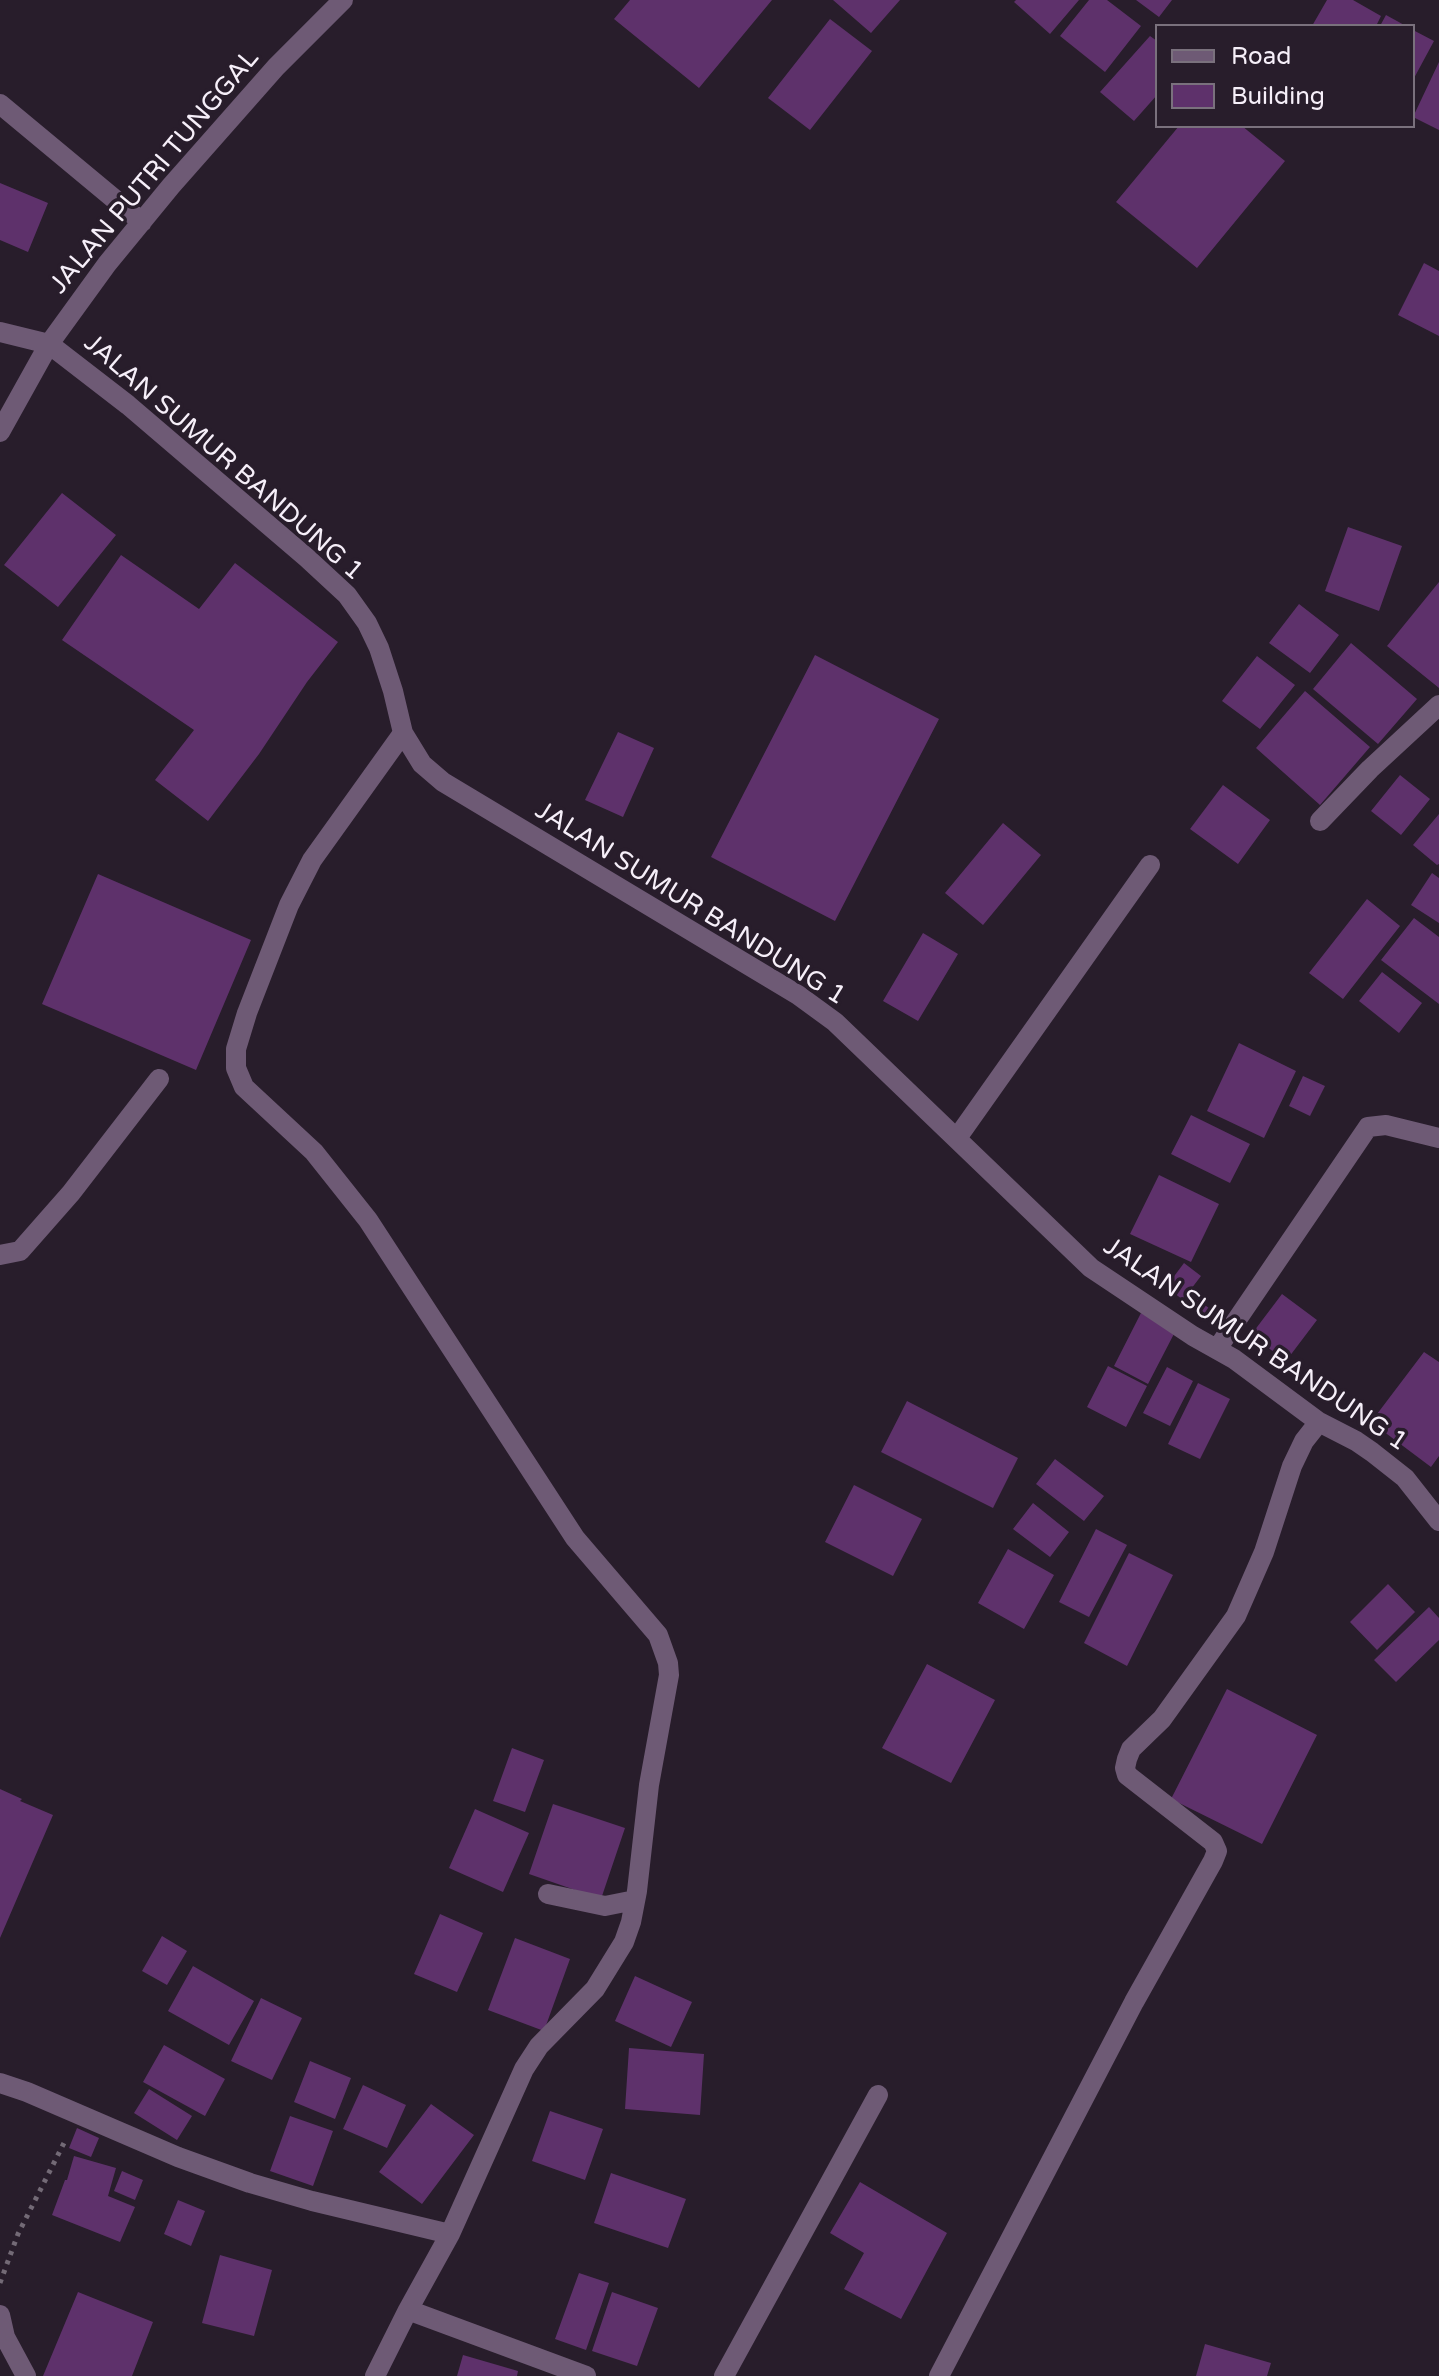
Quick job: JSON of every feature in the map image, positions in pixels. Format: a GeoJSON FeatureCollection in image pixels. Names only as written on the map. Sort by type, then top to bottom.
{"type":"FeatureCollection","features":[{"type":"Feature","properties":{"kind":"street","name":"JALAN PUTRI TUNGGAL"},"geometry":{"type":"LineString","coordinates":[[0,432],[49,344],[107,264],[276,67],[343,0]]}},
{"type":"Feature","properties":{"kind":"street"},"geometry":{"type":"LineString","coordinates":[[0,104],[142,222]]}},
{"type":"Feature","properties":{"kind":"street"},"geometry":{"type":"LineString","coordinates":[[0,332],[49,344]]}},
{"type":"Feature","properties":{"kind":"street","name":"JALAN SUMUR BANDUNG 1"},"geometry":{"type":"LineString","coordinates":[[49,344],[152,425],[347,595],[367,623],[379,648],[403,733],[422,764],[443,782],[798,995],[835,1022],[1091,1268],[1217,1349],[1319,1422],[1356,1441],[1405,1478],[1439,1521]]}},
{"type":"Feature","properties":{"kind":"street"},"geometry":{"type":"LineString","coordinates":[[1320,821],[1439,705]]}},
{"type":"Feature","properties":{"kind":"street"},"geometry":{"type":"LineString","coordinates":[[375,2376],[450,2234],[524,2069],[539,2046],[595,1989],[624,1942],[635,1900],[649,1785],[669,1675],[658,1635],[575,1538],[368,1220],[314,1152],[244,1087],[236,1068],[236,1049],[252,999],[289,905],[312,860],[403,733]]}},
{"type":"Feature","properties":{"kind":"street"},"geometry":{"type":"LineString","coordinates":[[957,1138],[1150,865]]}},
{"type":"Feature","properties":{"kind":"street"},"geometry":{"type":"LineString","coordinates":[[0,1255],[20,1251],[71,1193],[159,1079]]}},
{"type":"Feature","properties":{"kind":"street"},"geometry":{"type":"LineString","coordinates":[[1217,1349],[1368,1127],[1386,1125],[1439,1138]]}},
{"type":"Feature","properties":{"kind":"street"},"geometry":{"type":"LineString","coordinates":[[939,2376],[1134,2002],[1217,1851],[1213,1842],[1127,1775],[1127,1759],[1131,1749],[1162,1719],[1236,1616],[1264,1552],[1292,1466],[1304,1441],[1319,1422]]}},
{"type":"Feature","properties":{"kind":"street"},"geometry":{"type":"LineString","coordinates":[[548,1894],[605,1906],[635,1900]]}},
{"type":"Feature","properties":{"kind":"street"},"geometry":{"type":"LineString","coordinates":[[0,2083],[79,2113],[178,2157],[250,2183],[450,2234]]}},
{"type":"Feature","properties":{"kind":"street"},"geometry":{"type":"LineString","coordinates":[[724,2376],[878,2095]]}},
{"type":"Feature","properties":{"kind":"street"},"geometry":{"type":"LineString","coordinates":[[408,2310],[586,2376]]}},
{"type":"Feature","properties":{"kind":"street"},"geometry":{"type":"LineString","coordinates":[[0,2315],[5,2337],[26,2376]]}},
{"type":"Feature","properties":{"kind":"path"},"geometry":{"type":"LineString","coordinates":[[0,2283],[18,2234],[79,2113]]}},
{"type":"Feature","properties":{"kind":"building"},"geometry":{"type":"Polygon","coordinates":[[[630,0],[772,0],[699,88],[614,19],[630,0]]]}},
{"type":"Feature","properties":{"kind":"building"},"geometry":{"type":"Polygon","coordinates":[[[833,0],[900,0],[871,33],[833,0]]]}},
{"type":"Feature","properties":{"kind":"building"},"geometry":{"type":"Polygon","coordinates":[[[1079,0],[1050,34],[1014,2],[1079,0]]]}},
{"type":"Feature","properties":{"kind":"building"},"geometry":{"type":"Polygon","coordinates":[[[1089,0],[1107,0],[1141,26],[1105,72],[1060,36],[1089,0]]]}},
{"type":"Feature","properties":{"kind":"building"},"geometry":{"type":"Polygon","coordinates":[[[1136,0],[1172,0],[1159,17],[1136,0]]]}},
{"type":"Feature","properties":{"kind":"building"},"geometry":{"type":"Polygon","coordinates":[[[1327,0],[1353,0],[1381,16],[1377,24],[1313,24],[1327,0]]]}},
{"type":"Feature","properties":{"kind":"building"},"geometry":{"type":"Polygon","coordinates":[[[1386,15],[1402,24],[1381,24],[1386,15]]]}},
{"type":"Feature","properties":{"kind":"building"},"geometry":{"type":"Polygon","coordinates":[[[830,19],[872,51],[810,130],[768,98],[830,19]]]}},
{"type":"Feature","properties":{"kind":"building"},"geometry":{"type":"Polygon","coordinates":[[[1415,31],[1434,41],[1415,76],[1415,31]]]}},
{"type":"Feature","properties":{"kind":"building"},"geometry":{"type":"Polygon","coordinates":[[[1150,36],[1155,40],[1155,97],[1134,121],[1100,92],[1150,36]]]}},
{"type":"Feature","properties":{"kind":"building"},"geometry":{"type":"Polygon","coordinates":[[[1439,62],[1439,130],[1415,118],[1439,62]]]}},
{"type":"Feature","properties":{"kind":"building"},"geometry":{"type":"Polygon","coordinates":[[[1177,128],[1244,128],[1285,161],[1197,268],[1116,202],[1177,128]]]}},
{"type":"Feature","properties":{"kind":"building"},"geometry":{"type":"Polygon","coordinates":[[[0,183],[48,203],[28,252],[0,240],[0,183]]]}},
{"type":"Feature","properties":{"kind":"building"},"geometry":{"type":"Polygon","coordinates":[[[1424,263],[1439,271],[1439,336],[1398,315],[1424,263]]]}},
{"type":"Feature","properties":{"kind":"building"},"geometry":{"type":"Polygon","coordinates":[[[62,493],[116,535],[58,607],[4,565],[62,493]]]}},
{"type":"Feature","properties":{"kind":"building"},"geometry":{"type":"Polygon","coordinates":[[[1348,527],[1402,546],[1379,611],[1325,591],[1348,527]]]}},
{"type":"Feature","properties":{"kind":"building"},"geometry":{"type":"Polygon","coordinates":[[[121,555],[199,609],[235,563],[338,642],[208,821],[155,780],[194,730],[62,640],[121,555]]]}},
{"type":"Feature","properties":{"kind":"building"},"geometry":{"type":"Polygon","coordinates":[[[1439,582],[1439,688],[1387,646],[1439,582]]]}},
{"type":"Feature","properties":{"kind":"building"},"geometry":{"type":"Polygon","coordinates":[[[1299,604],[1339,635],[1310,673],[1269,643],[1299,604]]]}},
{"type":"Feature","properties":{"kind":"building"},"geometry":{"type":"Polygon","coordinates":[[[1351,643],[1417,699],[1378,744],[1313,689],[1351,643]]]}},
{"type":"Feature","properties":{"kind":"building"},"geometry":{"type":"Polygon","coordinates":[[[815,655],[939,719],[835,921],[711,857],[815,655]]]}},
{"type":"Feature","properties":{"kind":"building"},"geometry":{"type":"Polygon","coordinates":[[[1257,656],[1295,685],[1260,729],[1222,701],[1257,656]]]}},
{"type":"Feature","properties":{"kind":"building"},"geometry":{"type":"Polygon","coordinates":[[[1305,691],[1370,747],[1320,805],[1256,748],[1305,691]]]}},
{"type":"Feature","properties":{"kind":"building"},"geometry":{"type":"Polygon","coordinates":[[[618,732],[654,748],[623,817],[585,800],[618,732]]]}},
{"type":"Feature","properties":{"kind":"building"},"geometry":{"type":"Polygon","coordinates":[[[1400,775],[1430,799],[1401,835],[1371,811],[1400,775]]]}},
{"type":"Feature","properties":{"kind":"building"},"geometry":{"type":"Polygon","coordinates":[[[1223,785],[1270,820],[1238,864],[1190,829],[1223,785]]]}},
{"type":"Feature","properties":{"kind":"building"},"geometry":{"type":"Polygon","coordinates":[[[1439,814],[1439,864],[1437,865],[1413,845],[1439,814]]]}},
{"type":"Feature","properties":{"kind":"building"},"geometry":{"type":"Polygon","coordinates":[[[1003,823],[1041,855],[983,925],[945,893],[1003,823]]]}},
{"type":"Feature","properties":{"kind":"building"},"geometry":{"type":"Polygon","coordinates":[[[1432,873],[1439,878],[1439,923],[1411,905],[1432,873]]]}},
{"type":"Feature","properties":{"kind":"building"},"geometry":{"type":"Polygon","coordinates":[[[98,874],[251,940],[196,1070],[42,1004],[98,874]]]}},
{"type":"Feature","properties":{"kind":"building"},"geometry":{"type":"Polygon","coordinates":[[[1367,899],[1400,926],[1343,999],[1309,973],[1367,899]]]}},
{"type":"Feature","properties":{"kind":"building"},"geometry":{"type":"Polygon","coordinates":[[[1414,918],[1439,937],[1439,1004],[1381,960],[1414,918]]]}},
{"type":"Feature","properties":{"kind":"building"},"geometry":{"type":"Polygon","coordinates":[[[923,933],[958,954],[918,1021],[883,1001],[923,933]]]}},
{"type":"Feature","properties":{"kind":"building"},"geometry":{"type":"Polygon","coordinates":[[[1382,972],[1422,1003],[1399,1033],[1359,1001],[1382,972]]]}},
{"type":"Feature","properties":{"kind":"building"},"geometry":{"type":"Polygon","coordinates":[[[1239,1043],[1296,1071],[1264,1138],[1207,1111],[1239,1043]]]}},
{"type":"Feature","properties":{"kind":"building"},"geometry":{"type":"Polygon","coordinates":[[[1303,1076],[1325,1086],[1310,1116],[1289,1106],[1303,1076]]]}},
{"type":"Feature","properties":{"kind":"building"},"geometry":{"type":"Polygon","coordinates":[[[1191,1115],[1250,1144],[1230,1183],[1171,1154],[1191,1115]]]}},
{"type":"Feature","properties":{"kind":"building"},"geometry":{"type":"Polygon","coordinates":[[[1159,1175],[1219,1204],[1191,1262],[1130,1234],[1159,1175]]]}},
{"type":"Feature","properties":{"kind":"building"},"geometry":{"type":"Polygon","coordinates":[[[1184,1263],[1201,1276],[1188,1293],[1220,1316],[1214,1323],[1166,1287],[1184,1263]]]}},
{"type":"Feature","properties":{"kind":"building"},"geometry":{"type":"Polygon","coordinates":[[[1282,1294],[1317,1320],[1286,1361],[1251,1335],[1282,1294]]]}},
{"type":"Feature","properties":{"kind":"building"},"geometry":{"type":"Polygon","coordinates":[[[1141,1313],[1176,1330],[1148,1384],[1114,1366],[1141,1313]]]}},
{"type":"Feature","properties":{"kind":"building"},"geometry":{"type":"Polygon","coordinates":[[[1424,1352],[1439,1362],[1439,1456],[1431,1467],[1371,1422],[1424,1352]]]}},
{"type":"Feature","properties":{"kind":"building"},"geometry":{"type":"Polygon","coordinates":[[[1108,1366],[1147,1386],[1126,1427],[1087,1407],[1108,1366]]]}},
{"type":"Feature","properties":{"kind":"building"},"geometry":{"type":"Polygon","coordinates":[[[1167,1367],[1193,1381],[1170,1426],[1143,1413],[1167,1367]]]}},
{"type":"Feature","properties":{"kind":"building"},"geometry":{"type":"Polygon","coordinates":[[[1198,1383],[1230,1399],[1200,1459],[1168,1444],[1198,1383]]]}},
{"type":"Feature","properties":{"kind":"building"},"geometry":{"type":"Polygon","coordinates":[[[907,1401],[1018,1458],[993,1508],[881,1452],[907,1401]]]}},
{"type":"Feature","properties":{"kind":"building"},"geometry":{"type":"Polygon","coordinates":[[[1055,1459],[1104,1496],[1084,1521],[1036,1484],[1055,1459]]]}},
{"type":"Feature","properties":{"kind":"building"},"geometry":{"type":"Polygon","coordinates":[[[854,1485],[922,1519],[893,1576],[825,1542],[854,1485]]]}},
{"type":"Feature","properties":{"kind":"building"},"geometry":{"type":"Polygon","coordinates":[[[1033,1503],[1069,1532],[1050,1557],[1013,1529],[1033,1503]]]}},
{"type":"Feature","properties":{"kind":"building"},"geometry":{"type":"Polygon","coordinates":[[[1096,1529],[1127,1545],[1089,1617],[1059,1602],[1096,1529]]]}},
{"type":"Feature","properties":{"kind":"building"},"geometry":{"type":"Polygon","coordinates":[[[1008,1549],[1054,1575],[1024,1629],[978,1603],[1008,1549]]]}},
{"type":"Feature","properties":{"kind":"building"},"geometry":{"type":"Polygon","coordinates":[[[1129,1553],[1173,1575],[1127,1666],[1084,1643],[1129,1553]]]}},
{"type":"Feature","properties":{"kind":"building"},"geometry":{"type":"Polygon","coordinates":[[[1388,1584],[1415,1612],[1377,1650],[1350,1622],[1388,1584]]]}},
{"type":"Feature","properties":{"kind":"building"},"geometry":{"type":"Polygon","coordinates":[[[1429,1607],[1439,1618],[1439,1640],[1396,1682],[1374,1660],[1429,1607]]]}},
{"type":"Feature","properties":{"kind":"building"},"geometry":{"type":"Polygon","coordinates":[[[927,1664],[995,1700],[951,1783],[882,1748],[927,1664]]]}},
{"type":"Feature","properties":{"kind":"building"},"geometry":{"type":"Polygon","coordinates":[[[1227,1689],[1317,1735],[1262,1844],[1171,1799],[1227,1689]]]}},
{"type":"Feature","properties":{"kind":"building"},"geometry":{"type":"Polygon","coordinates":[[[512,1748],[544,1760],[525,1812],[493,1801],[512,1748]]]}},
{"type":"Feature","properties":{"kind":"building"},"geometry":{"type":"Polygon","coordinates":[[[0,1789],[53,1815],[0,1938],[0,1789]]]}},
{"type":"Feature","properties":{"kind":"building"},"geometry":{"type":"Polygon","coordinates":[[[553,1804],[625,1828],[601,1899],[529,1874],[553,1804]]]}},
{"type":"Feature","properties":{"kind":"building"},"geometry":{"type":"Polygon","coordinates":[[[475,1809],[529,1833],[503,1892],[449,1868],[475,1809]]]}},
{"type":"Feature","properties":{"kind":"building"},"geometry":{"type":"Polygon","coordinates":[[[440,1914],[483,1933],[457,1992],[414,1974],[440,1914]]]}},
{"type":"Feature","properties":{"kind":"building"},"geometry":{"type":"Polygon","coordinates":[[[162,1936],[187,1951],[167,1985],[142,1971],[162,1936]]]}},
{"type":"Feature","properties":{"kind":"building"},"geometry":{"type":"Polygon","coordinates":[[[515,1938],[570,1959],[544,2031],[488,2010],[515,1938]]]}},
{"type":"Feature","properties":{"kind":"building"},"geometry":{"type":"Polygon","coordinates":[[[193,1966],[254,2001],[229,2045],[168,2011],[193,1966]]]}},
{"type":"Feature","properties":{"kind":"building"},"geometry":{"type":"Polygon","coordinates":[[[635,1976],[692,2002],[671,2047],[615,2021],[635,1976]]]}},
{"type":"Feature","properties":{"kind":"building"},"geometry":{"type":"Polygon","coordinates":[[[261,1998],[302,2018],[272,2080],[231,2061],[261,1998]]]}},
{"type":"Feature","properties":{"kind":"building"},"geometry":{"type":"Polygon","coordinates":[[[164,2045],[225,2079],[205,2116],[143,2082],[164,2045]]]}},
{"type":"Feature","properties":{"kind":"building"},"geometry":{"type":"Polygon","coordinates":[[[629,2048],[704,2054],[700,2115],[625,2109],[629,2048]]]}},
{"type":"Feature","properties":{"kind":"building"},"geometry":{"type":"Polygon","coordinates":[[[310,2061],[351,2078],[335,2119],[294,2102],[310,2061]]]}},
{"type":"Feature","properties":{"kind":"building"},"geometry":{"type":"Polygon","coordinates":[[[363,2085],[406,2105],[387,2148],[343,2129],[363,2085]]]}},
{"type":"Feature","properties":{"kind":"building"},"geometry":{"type":"Polygon","coordinates":[[[149,2089],[192,2116],[177,2140],[134,2113],[149,2089]]]}},
{"type":"Feature","properties":{"kind":"building"},"geometry":{"type":"Polygon","coordinates":[[[431,2104],[474,2135],[422,2204],[379,2172],[431,2104]]]}},
{"type":"Feature","properties":{"kind":"building"},"geometry":{"type":"Polygon","coordinates":[[[550,2111],[603,2129],[585,2180],[532,2161],[550,2111]]]}},
{"type":"Feature","properties":{"kind":"building"},"geometry":{"type":"Polygon","coordinates":[[[290,2116],[333,2131],[313,2186],[270,2171],[290,2116]]]}},
{"type":"Feature","properties":{"kind":"building"},"geometry":{"type":"Polygon","coordinates":[[[77,2128],[99,2138],[91,2157],[69,2148],[77,2128]]]}},
{"type":"Feature","properties":{"kind":"building"},"geometry":{"type":"Polygon","coordinates":[[[74,2156],[116,2168],[108,2196],[135,2207],[120,2242],[52,2215],[74,2156]]]}},
{"type":"Feature","properties":{"kind":"building"},"geometry":{"type":"Polygon","coordinates":[[[122,2171],[143,2180],[135,2200],[114,2191],[122,2171]]]}},
{"type":"Feature","properties":{"kind":"building"},"geometry":{"type":"Polygon","coordinates":[[[611,2173],[686,2199],[668,2248],[594,2223],[611,2173]]]}},
{"type":"Feature","properties":{"kind":"building"},"geometry":{"type":"Polygon","coordinates":[[[860,2182],[947,2233],[901,2319],[844,2289],[864,2253],[830,2233],[860,2182]]]}},
{"type":"Feature","properties":{"kind":"building"},"geometry":{"type":"Polygon","coordinates":[[[178,2200],[205,2211],[191,2246],[164,2234],[178,2200]]]}},
{"type":"Feature","properties":{"kind":"building"},"geometry":{"type":"Polygon","coordinates":[[[220,2255],[272,2270],[254,2336],[202,2323],[220,2255]]]}},
{"type":"Feature","properties":{"kind":"building"},"geometry":{"type":"Polygon","coordinates":[[[579,2273],[609,2283],[586,2350],[555,2339],[579,2273]]]}},
{"type":"Feature","properties":{"kind":"building"},"geometry":{"type":"Polygon","coordinates":[[[78,2292],[153,2322],[132,2376],[43,2376],[78,2292]]]}},
{"type":"Feature","properties":{"kind":"building"},"geometry":{"type":"Polygon","coordinates":[[[612,2292],[658,2308],[637,2366],[592,2351],[612,2292]]]}},
{"type":"Feature","properties":{"kind":"building"},"geometry":{"type":"Polygon","coordinates":[[[1205,2344],[1271,2363],[1267,2376],[1196,2376],[1205,2344]]]}},
{"type":"Feature","properties":{"kind":"building"},"geometry":{"type":"Polygon","coordinates":[[[463,2355],[518,2371],[517,2376],[457,2376],[463,2355]]]}}]}
